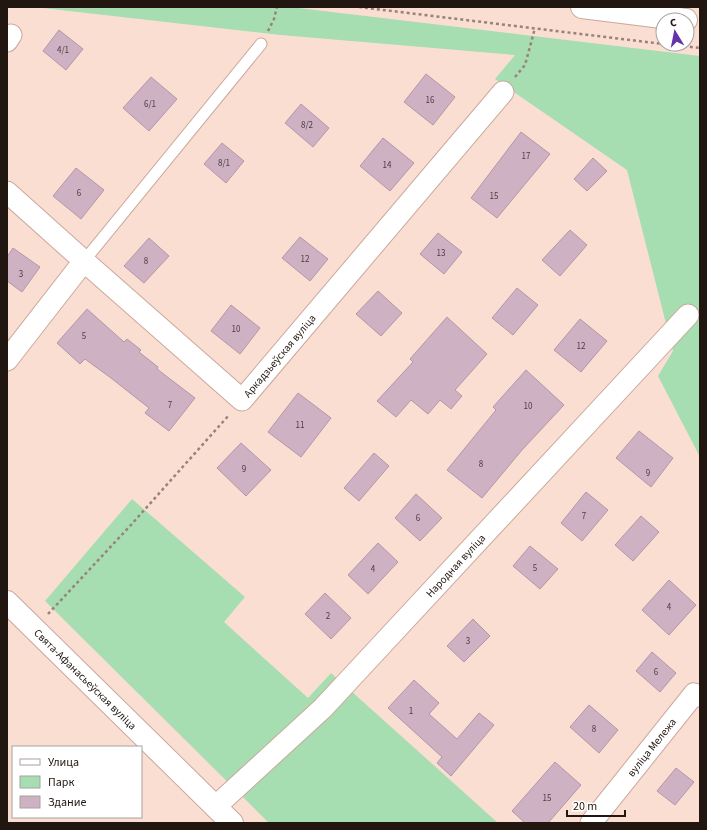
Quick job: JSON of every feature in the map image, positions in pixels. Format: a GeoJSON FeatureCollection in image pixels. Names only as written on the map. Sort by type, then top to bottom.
{"type":"FeatureCollection","features":[{"type":"Feature","properties":{"kind":"street"},"geometry":{"type":"LineString","coordinates":[[582,7],[655,16]]}},
{"type":"Feature","properties":{"kind":"street","name":"Аркадзьеўская вуліца"},"geometry":{"type":"LineString","coordinates":[[7,192],[242,400],[503,92]]}},
{"type":"Feature","properties":{"kind":"street"},"geometry":{"type":"LineString","coordinates":[[7,360],[84,261]]}},
{"type":"Feature","properties":{"kind":"street","name":"Народная вуліца"},"geometry":{"type":"LineString","coordinates":[[215,807],[323,708],[688,315]]}},
{"type":"Feature","properties":{"kind":"street","name":"Свята-Афанасьеўская вуліца"},"geometry":{"type":"LineString","coordinates":[[7,602],[232,823]]}},
{"type":"Feature","properties":{"kind":"street","name":"вуліца Мележа"},"geometry":{"type":"LineString","coordinates":[[591,823],[694,694],[700,696]]}},
{"type":"Feature","properties":{"kind":"lane"},"geometry":{"type":"LineString","coordinates":[[84,261],[261,44]]}},
{"type":"Feature","properties":{"kind":"path"},"geometry":{"type":"LineString","coordinates":[[261,44],[274,19],[276,7]]}},
{"type":"Feature","properties":{"kind":"path"},"geometry":{"type":"LineString","coordinates":[[359,7],[655,43]]}},
{"type":"Feature","properties":{"kind":"path"},"geometry":{"type":"LineString","coordinates":[[503,92],[525,65],[535,28]]}},
{"type":"Feature","properties":{"kind":"path"},"geometry":{"type":"LineString","coordinates":[[34,629],[130,526],[242,400]]}},
{"type":"Feature","properties":{"kind":"green space"},"geometry":{"type":"Polygon","coordinates":[[[34,7],[290,7],[655,51],[655,52],[700,56],[700,457],[658,376],[673,351],[627,170],[495,79],[515,55],[281,35],[34,7]]]}},
{"type":"Feature","properties":{"kind":"green space"},"geometry":{"type":"Polygon","coordinates":[[[132,499],[245,597],[224,622],[308,698],[331,673],[498,823],[269,823],[45,601],[132,499]]]}},
{"type":"Feature","properties":{"kind":"building"},"geometry":{"type":"Polygon","coordinates":[[[59,30],[83,49],[66,70],[43,51],[59,30]]]}},
{"type":"Feature","properties":{"kind":"building"},"geometry":{"type":"Polygon","coordinates":[[[426,74],[455,97],[433,125],[404,102],[426,74]]]}},
{"type":"Feature","properties":{"kind":"building"},"geometry":{"type":"Polygon","coordinates":[[[151,77],[177,99],[149,131],[123,108],[151,77]]]}},
{"type":"Feature","properties":{"kind":"building"},"geometry":{"type":"Polygon","coordinates":[[[301,104],[329,128],[313,147],[285,123],[301,104]]]}},
{"type":"Feature","properties":{"kind":"building"},"geometry":{"type":"Polygon","coordinates":[[[521,132],[550,154],[497,218],[471,198],[521,132]]]}},
{"type":"Feature","properties":{"kind":"building"},"geometry":{"type":"Polygon","coordinates":[[[383,138],[414,163],[390,191],[360,166],[383,138]]]}},
{"type":"Feature","properties":{"kind":"building"},"geometry":{"type":"Polygon","coordinates":[[[222,143],[244,161],[226,183],[204,164],[222,143]]]}},
{"type":"Feature","properties":{"kind":"building"},"geometry":{"type":"Polygon","coordinates":[[[593,158],[607,171],[587,191],[574,179],[593,158]]]}},
{"type":"Feature","properties":{"kind":"building"},"geometry":{"type":"Polygon","coordinates":[[[76,168],[104,190],[81,219],[53,196],[76,168]]]}},
{"type":"Feature","properties":{"kind":"building"},"geometry":{"type":"Polygon","coordinates":[[[570,230],[587,245],[560,276],[542,260],[570,230]]]}},
{"type":"Feature","properties":{"kind":"building"},"geometry":{"type":"Polygon","coordinates":[[[438,233],[462,252],[444,274],[420,254],[438,233]]]}},
{"type":"Feature","properties":{"kind":"building"},"geometry":{"type":"Polygon","coordinates":[[[300,237],[328,259],[310,281],[282,258],[300,237]]]}},
{"type":"Feature","properties":{"kind":"building"},"geometry":{"type":"Polygon","coordinates":[[[149,238],[169,256],[144,283],[124,266],[149,238]]]}},
{"type":"Feature","properties":{"kind":"building"},"geometry":{"type":"Polygon","coordinates":[[[13,248],[40,267],[22,292],[7,281],[7,257],[13,248]]]}},
{"type":"Feature","properties":{"kind":"building"},"geometry":{"type":"Polygon","coordinates":[[[517,288],[538,305],[513,335],[492,318],[517,288]]]}},
{"type":"Feature","properties":{"kind":"building"},"geometry":{"type":"Polygon","coordinates":[[[378,291],[402,313],[381,336],[356,314],[378,291]]]}},
{"type":"Feature","properties":{"kind":"building"},"geometry":{"type":"Polygon","coordinates":[[[231,305],[260,328],[240,354],[211,331],[231,305]]]}},
{"type":"Feature","properties":{"kind":"building"},"geometry":{"type":"Polygon","coordinates":[[[87,309],[124,342],[127,339],[141,350],[139,352],[158,367],[157,369],[195,398],[169,431],[145,413],[149,408],[111,378],[85,359],[80,364],[57,343],[87,309]]]}},
{"type":"Feature","properties":{"kind":"building"},"geometry":{"type":"Polygon","coordinates":[[[447,317],[487,354],[455,390],[462,396],[451,409],[440,400],[428,414],[411,400],[396,417],[377,401],[413,362],[410,359],[447,317]]]}},
{"type":"Feature","properties":{"kind":"building"},"geometry":{"type":"Polygon","coordinates":[[[580,319],[607,341],[581,372],[554,350],[580,319]]]}},
{"type":"Feature","properties":{"kind":"building"},"geometry":{"type":"Polygon","coordinates":[[[526,370],[564,405],[522,450],[482,498],[447,470],[496,410],[493,407],[526,370]]]}},
{"type":"Feature","properties":{"kind":"building"},"geometry":{"type":"Polygon","coordinates":[[[298,393],[331,418],[301,457],[268,432],[298,393]]]}},
{"type":"Feature","properties":{"kind":"building"},"geometry":{"type":"Polygon","coordinates":[[[639,431],[673,458],[651,487],[616,458],[639,431]]]}},
{"type":"Feature","properties":{"kind":"building"},"geometry":{"type":"Polygon","coordinates":[[[241,443],[271,470],[246,496],[217,468],[241,443]]]}},
{"type":"Feature","properties":{"kind":"building"},"geometry":{"type":"Polygon","coordinates":[[[374,453],[389,466],[359,501],[344,488],[374,453]]]}},
{"type":"Feature","properties":{"kind":"building"},"geometry":{"type":"Polygon","coordinates":[[[586,492],[608,510],[582,541],[561,523],[586,492]]]}},
{"type":"Feature","properties":{"kind":"building"},"geometry":{"type":"Polygon","coordinates":[[[416,494],[442,518],[420,541],[395,518],[416,494]]]}},
{"type":"Feature","properties":{"kind":"building"},"geometry":{"type":"Polygon","coordinates":[[[641,516],[659,532],[633,561],[615,545],[641,516]]]}},
{"type":"Feature","properties":{"kind":"building"},"geometry":{"type":"Polygon","coordinates":[[[378,543],[398,562],[368,594],[348,575],[378,543]]]}},
{"type":"Feature","properties":{"kind":"building"},"geometry":{"type":"Polygon","coordinates":[[[530,546],[558,569],[540,589],[513,566],[530,546]]]}},
{"type":"Feature","properties":{"kind":"building"},"geometry":{"type":"Polygon","coordinates":[[[669,580],[696,605],[669,635],[642,610],[669,580]]]}},
{"type":"Feature","properties":{"kind":"building"},"geometry":{"type":"Polygon","coordinates":[[[325,593],[351,618],[331,639],[305,614],[325,593]]]}},
{"type":"Feature","properties":{"kind":"building"},"geometry":{"type":"Polygon","coordinates":[[[473,619],[490,636],[464,662],[447,646],[473,619]]]}},
{"type":"Feature","properties":{"kind":"building"},"geometry":{"type":"Polygon","coordinates":[[[652,652],[676,673],[660,692],[636,671],[652,652]]]}},
{"type":"Feature","properties":{"kind":"building"},"geometry":{"type":"Polygon","coordinates":[[[414,680],[439,703],[429,714],[457,739],[479,713],[494,725],[451,776],[437,763],[442,757],[388,708],[414,680]]]}},
{"type":"Feature","properties":{"kind":"building"},"geometry":{"type":"Polygon","coordinates":[[[589,705],[618,730],[599,753],[570,727],[589,705]]]}},
{"type":"Feature","properties":{"kind":"building"},"geometry":{"type":"Polygon","coordinates":[[[555,762],[581,785],[548,823],[525,823],[512,811],[555,762]]]}},
{"type":"Feature","properties":{"kind":"building"},"geometry":{"type":"Polygon","coordinates":[[[676,768],[694,782],[675,805],[657,791],[676,768]]]}}]}
